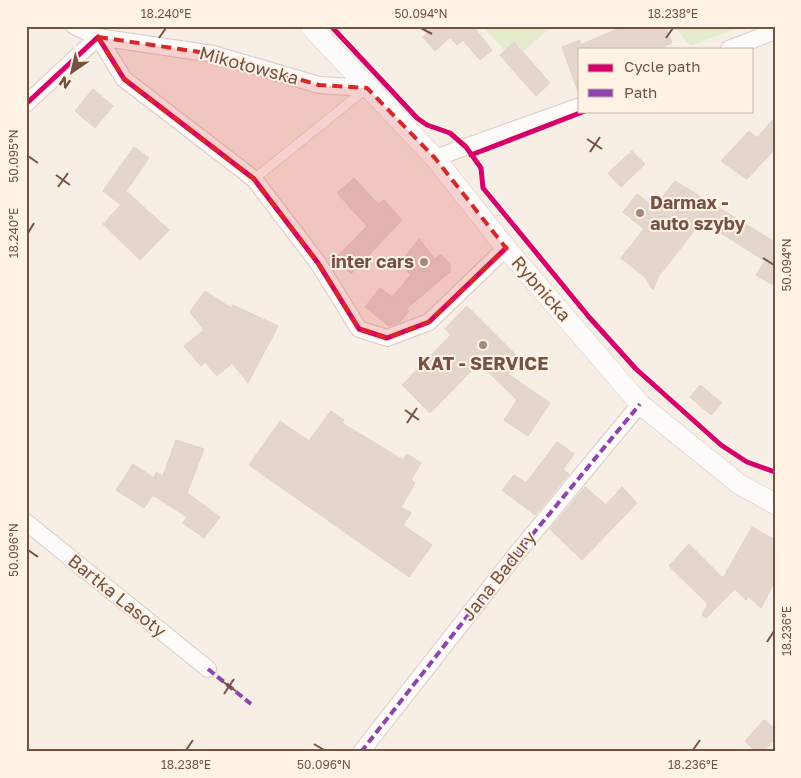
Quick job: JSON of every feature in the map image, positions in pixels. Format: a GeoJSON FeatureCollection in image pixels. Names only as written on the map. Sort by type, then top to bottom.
{"type":"FeatureCollection","features":[{"type":"Feature","properties":{"kind":"street","name":"Mikołowska"},"geometry":{"type":"LineString","coordinates":[[74,26],[98,37],[214,54],[319,85],[367,88]]}},
{"type":"Feature","properties":{"kind":"street","name":"Rybnicka"},"geometry":{"type":"LineString","coordinates":[[310,26],[435,158],[506,248],[640,404],[739,484],[775,504]]}},
{"type":"Feature","properties":{"kind":"street"},"geometry":{"type":"LineString","coordinates":[[732,48],[775,31]]}},
{"type":"Feature","properties":{"kind":"street"},"geometry":{"type":"LineString","coordinates":[[26,104],[98,37],[124,79],[254,179],[318,263],[359,329],[387,338],[429,322],[506,248]]}},
{"type":"Feature","properties":{"kind":"street"},"geometry":{"type":"LineString","coordinates":[[435,158],[578,107]]}},
{"type":"Feature","properties":{"kind":"street","name":"Jana Badury"},"geometry":{"type":"LineString","coordinates":[[361,752],[513,558],[640,404]]}},
{"type":"Feature","properties":{"kind":"street","name":"Bartka Lasoty"},"geometry":{"type":"LineString","coordinates":[[26,522],[208,669]]}},
{"type":"Feature","properties":{"kind":"lane"},"geometry":{"type":"LineString","coordinates":[[254,179],[367,88]]}},
{"type":"Feature","properties":{"kind":"highlighted area"},"geometry":{"type":"Polygon","coordinates":[[[98,37],[213,54],[319,85],[367,88],[435,158],[506,248],[429,322],[387,338],[359,329],[318,263],[254,179],[124,79],[98,37]]]}},
{"type":"Feature","properties":{"kind":"green space"},"geometry":{"type":"Polygon","coordinates":[[[482,26],[553,26],[523,51],[514,41],[505,50],[482,26]]]}},
{"type":"Feature","properties":{"kind":"green space"},"geometry":{"type":"Polygon","coordinates":[[[673,26],[743,26],[691,46],[673,26]]]}},
{"type":"Feature","properties":{"kind":"building"},"geometry":{"type":"Polygon","coordinates":[[[434,26],[480,26],[476,30],[492,50],[480,60],[463,40],[457,45],[450,37],[435,51],[423,37],[434,26]]]}},
{"type":"Feature","properties":{"kind":"building"},"geometry":{"type":"Polygon","coordinates":[[[625,26],[665,26],[672,43],[660,48],[578,48],[578,91],[562,47],[580,40],[580,45],[625,26]]]}},
{"type":"Feature","properties":{"kind":"building"},"geometry":{"type":"Polygon","coordinates":[[[514,42],[550,83],[536,96],[500,55],[514,42]]]}},
{"type":"Feature","properties":{"kind":"building"},"geometry":{"type":"Polygon","coordinates":[[[93,89],[113,106],[95,128],[75,111],[93,89]]]}},
{"type":"Feature","properties":{"kind":"building"},"geometry":{"type":"Polygon","coordinates":[[[775,117],[775,149],[747,179],[721,161],[749,131],[757,138],[775,117]]]}},
{"type":"Feature","properties":{"kind":"building"},"geometry":{"type":"Polygon","coordinates":[[[134,147],[149,158],[126,191],[169,230],[140,260],[103,224],[121,205],[103,191],[134,147]]]}},
{"type":"Feature","properties":{"kind":"building"},"geometry":{"type":"Polygon","coordinates":[[[632,151],[645,164],[621,187],[608,173],[632,151]]]}},
{"type":"Feature","properties":{"kind":"building"},"geometry":{"type":"Polygon","coordinates":[[[354,178],[378,204],[384,200],[402,220],[351,274],[335,259],[367,226],[337,193],[354,178]]]}},
{"type":"Feature","properties":{"kind":"building"},"geometry":{"type":"Polygon","coordinates":[[[675,181],[775,242],[775,286],[756,275],[765,261],[702,221],[658,277],[653,290],[645,277],[621,258],[644,229],[623,212],[637,194],[654,207],[675,181]]]}},
{"type":"Feature","properties":{"kind":"building"},"geometry":{"type":"Polygon","coordinates":[[[419,239],[435,259],[441,254],[450,265],[450,272],[406,309],[409,311],[400,322],[389,326],[365,307],[380,288],[392,297],[411,275],[400,263],[419,239]]]}},
{"type":"Feature","properties":{"kind":"building"},"geometry":{"type":"Polygon","coordinates":[[[205,291],[231,308],[233,305],[278,326],[248,383],[232,363],[217,376],[205,362],[201,366],[184,346],[204,330],[190,312],[205,291]]]}},
{"type":"Feature","properties":{"kind":"building"},"geometry":{"type":"Polygon","coordinates":[[[467,306],[521,360],[508,374],[550,403],[528,436],[504,420],[517,400],[479,363],[430,413],[402,385],[451,335],[445,329],[467,306]]]}},
{"type":"Feature","properties":{"kind":"building"},"geometry":{"type":"Polygon","coordinates":[[[700,385],[722,403],[711,415],[690,397],[700,385]]]}},
{"type":"Feature","properties":{"kind":"building"},"geometry":{"type":"Polygon","coordinates":[[[331,411],[344,420],[342,423],[403,460],[407,454],[421,463],[411,480],[415,483],[401,507],[411,513],[403,525],[432,545],[409,577],[249,465],[280,421],[309,441],[331,411]]]}},
{"type":"Feature","properties":{"kind":"building"},"geometry":{"type":"Polygon","coordinates":[[[176,440],[204,449],[187,493],[220,517],[204,538],[183,523],[187,517],[153,495],[144,508],[116,490],[133,464],[154,478],[156,472],[163,476],[176,440]]]}},
{"type":"Feature","properties":{"kind":"building"},"geometry":{"type":"Polygon","coordinates":[[[557,442],[574,454],[563,469],[569,474],[535,515],[502,490],[514,475],[526,483],[557,442]]]}},
{"type":"Feature","properties":{"kind":"building"},"geometry":{"type":"Polygon","coordinates":[[[585,487],[606,505],[622,487],[637,503],[582,560],[550,529],[585,487]]]}},
{"type":"Feature","properties":{"kind":"building"},"geometry":{"type":"Polygon","coordinates":[[[752,527],[775,540],[775,581],[761,608],[748,596],[746,600],[735,589],[706,618],[702,615],[708,604],[669,566],[689,544],[723,578],[752,527]]]}},
{"type":"Feature","properties":{"kind":"building"},"geometry":{"type":"Polygon","coordinates":[[[764,720],[775,729],[775,739],[763,752],[756,752],[745,741],[764,720]]]}},
{"type":"Feature","properties":{"kind":"marked path"},"geometry":{"type":"LineString","coordinates":[[361,752],[513,558],[640,404]]}},
{"type":"Feature","properties":{"kind":"marked path"},"geometry":{"type":"LineString","coordinates":[[208,669],[251,704]]}},
{"type":"Feature","properties":{"kind":"cycle path"},"geometry":{"type":"LineString","coordinates":[[331,26],[417,118],[427,125],[450,133],[466,147],[481,168],[483,188],[589,317],[636,369],[721,445],[747,462],[775,472]]}},
{"type":"Feature","properties":{"kind":"cycle path"},"geometry":{"type":"LineString","coordinates":[[26,104],[98,37],[124,79],[254,179],[318,263],[359,329],[387,338],[429,322],[506,248]]}},
{"type":"Feature","properties":{"kind":"cycle path"},"geometry":{"type":"LineString","coordinates":[[471,155],[582,112]]}},
{"type":"Feature","properties":{"kind":"place","name":"Darmax - auto szyby"},"geometry":{"type":"Point","coordinates":[640,213]}},
{"type":"Feature","properties":{"kind":"place","name":"inter cars"},"geometry":{"type":"Point","coordinates":[424,262]}},
{"type":"Feature","properties":{"kind":"place","name":"KAT - SERVICE"},"geometry":{"type":"Point","coordinates":[483,345]}}]}
